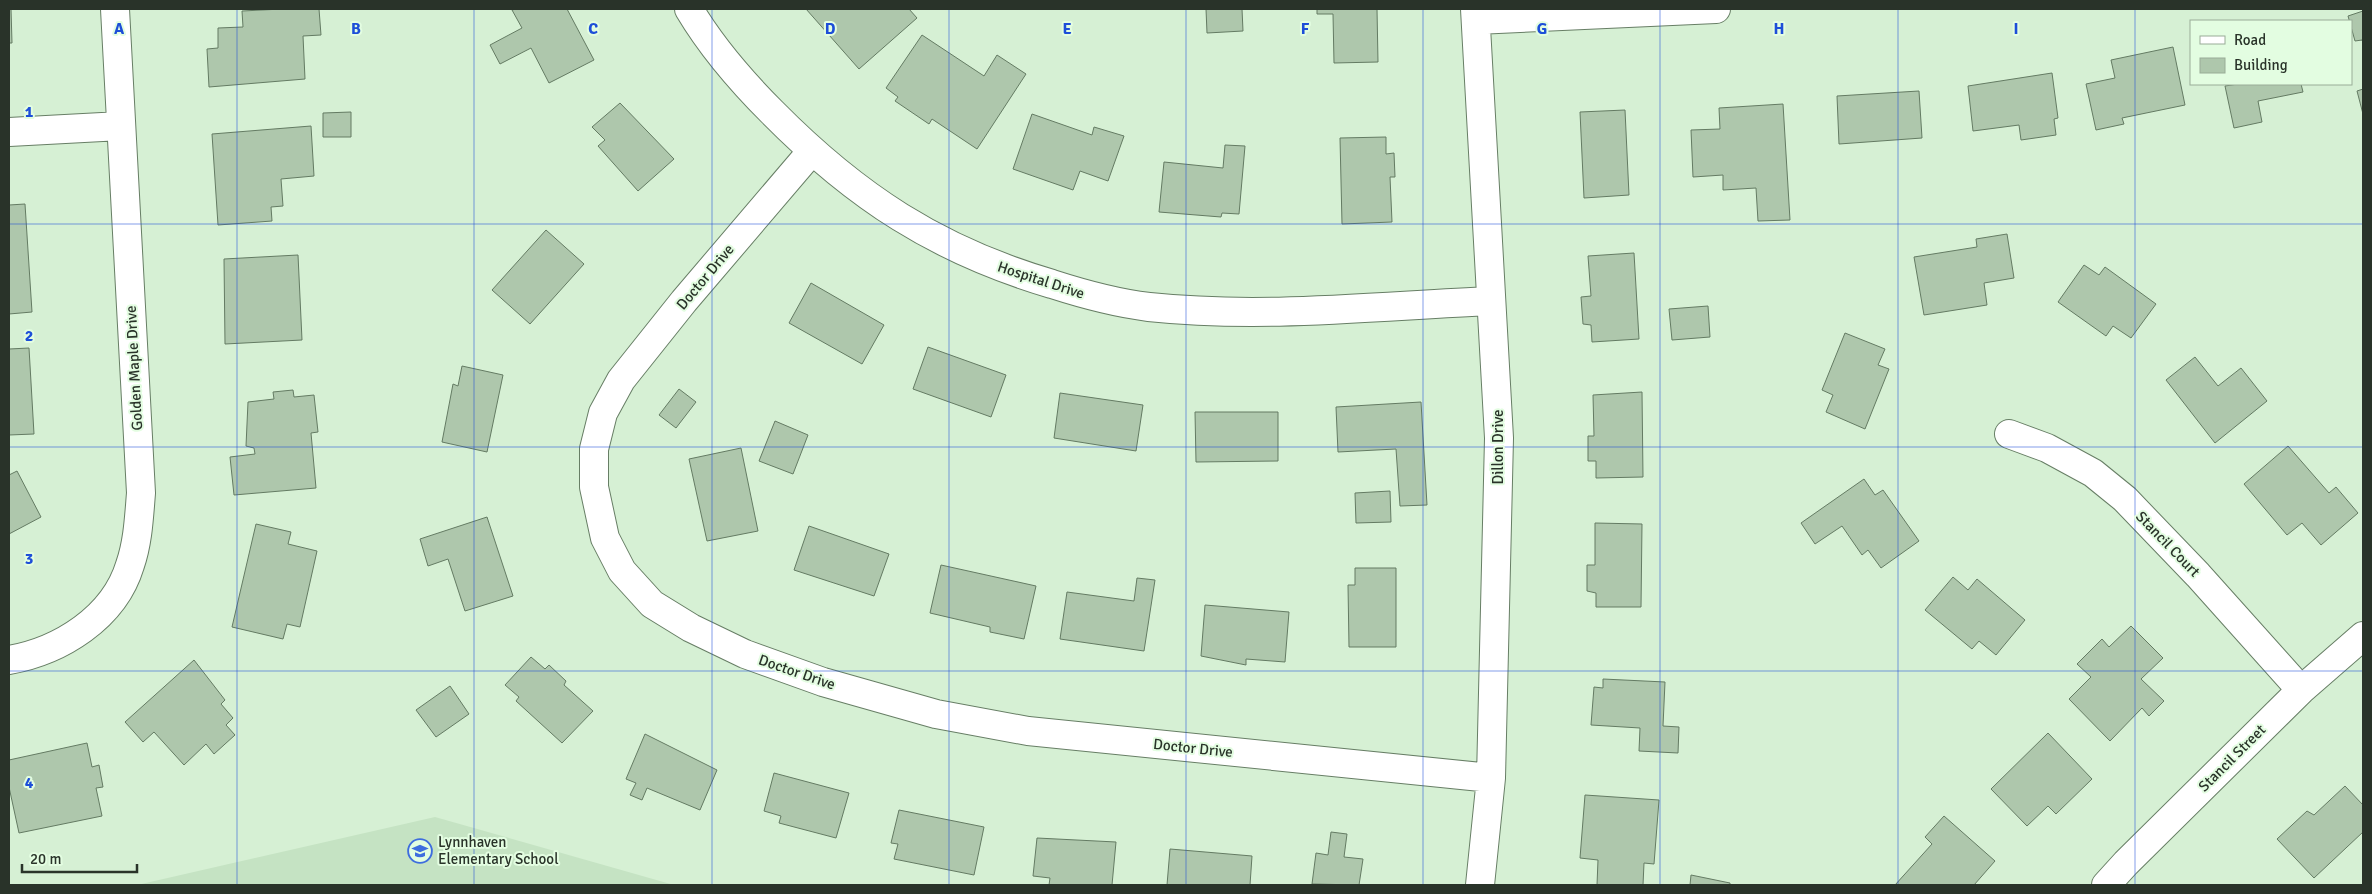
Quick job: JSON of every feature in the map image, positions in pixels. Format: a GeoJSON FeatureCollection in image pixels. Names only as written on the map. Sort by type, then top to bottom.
{"type":"FeatureCollection","features":[{"type":"Feature","properties":{"kind":"street","name":"Golden Maple Drive"},"geometry":{"type":"LineString","coordinates":[[9,660],[51,648],[88,626],[112,600],[130,567],[137,536],[141,493],[115,9]]}},
{"type":"Feature","properties":{"kind":"street","name":"Hospital Drive"},"geometry":{"type":"LineString","coordinates":[[689,9],[749,89],[811,152],[881,206],[944,243],[1010,272],[1084,294],[1147,306],[1226,313],[1492,301]]}},
{"type":"Feature","properties":{"kind":"street"},"geometry":{"type":"LineString","coordinates":[[1475,14],[1716,9]]}},
{"type":"Feature","properties":{"kind":"street","name":"Dillon Drive"},"geometry":{"type":"LineString","coordinates":[[1475,14],[1499,438],[1491,778],[1480,885]]}},
{"type":"Feature","properties":{"kind":"street"},"geometry":{"type":"LineString","coordinates":[[9,132],[121,126]]}},
{"type":"Feature","properties":{"kind":"street","name":"Doctor Drive"},"geometry":{"type":"LineString","coordinates":[[811,152],[684,301],[621,380],[603,413],[594,449],[594,487],[605,538],[622,571],[652,604],[690,628],[745,654],[823,682],[936,714],[1028,732],[1491,778]]}},
{"type":"Feature","properties":{"kind":"street","name":"Stancil Court"},"geometry":{"type":"LineString","coordinates":[[2008,434],[2047,448],[2093,473],[2125,499],[2198,575],[2301,690]]}},
{"type":"Feature","properties":{"kind":"street","name":"Stancil Street"},"geometry":{"type":"LineString","coordinates":[[2106,885],[2126,862],[2301,690],[2363,636]]}},
{"type":"Feature","properties":{"kind":"shaded area","name":"Lynnhaven Elementary School"},"geometry":{"type":"Polygon","coordinates":[[[435,817],[674,885],[137,885],[435,817]]]}},
{"type":"Feature","properties":{"kind":"building"},"geometry":{"type":"Polygon","coordinates":[[[9,9],[11,9],[12,43],[9,43],[9,9]]]}},
{"type":"Feature","properties":{"kind":"building"},"geometry":{"type":"Polygon","coordinates":[[[319,9],[321,35],[303,36],[305,79],[209,87],[207,49],[218,48],[218,28],[243,27],[242,11],[319,9]]]}},
{"type":"Feature","properties":{"kind":"building"},"geometry":{"type":"Polygon","coordinates":[[[567,9],[594,60],[549,83],[531,48],[500,64],[490,45],[522,28],[512,10],[567,9]]]}},
{"type":"Feature","properties":{"kind":"building"},"geometry":{"type":"Polygon","coordinates":[[[806,9],[909,9],[917,18],[859,69],[806,9]]]}},
{"type":"Feature","properties":{"kind":"building"},"geometry":{"type":"Polygon","coordinates":[[[1206,9],[1242,9],[1243,31],[1207,33],[1206,9]]]}},
{"type":"Feature","properties":{"kind":"building"},"geometry":{"type":"Polygon","coordinates":[[[1317,9],[1377,9],[1378,62],[1334,63],[1333,14],[1317,14],[1317,9]]]}},
{"type":"Feature","properties":{"kind":"building"},"geometry":{"type":"Polygon","coordinates":[[[2363,11],[2363,43],[2362,40],[2355,41],[2352,20],[2349,20],[2348,16],[2363,11]]]}},
{"type":"Feature","properties":{"kind":"building"},"geometry":{"type":"Polygon","coordinates":[[[922,35],[984,76],[997,55],[1026,74],[977,149],[932,119],[929,124],[895,101],[898,97],[886,88],[922,35]]]}},
{"type":"Feature","properties":{"kind":"building"},"geometry":{"type":"Polygon","coordinates":[[[2173,47],[2185,105],[2122,118],[2124,124],[2096,130],[2086,84],[2115,78],[2111,60],[2173,47]]]}},
{"type":"Feature","properties":{"kind":"building"},"geometry":{"type":"Polygon","coordinates":[[[2052,73],[2058,118],[2054,119],[2056,135],[2021,140],[2019,125],[1973,131],[1968,86],[2052,73]]]}},
{"type":"Feature","properties":{"kind":"building"},"geometry":{"type":"Polygon","coordinates":[[[2301,85],[2303,92],[2258,101],[2262,122],[2234,128],[2225,86],[2301,85]]]}},
{"type":"Feature","properties":{"kind":"building"},"geometry":{"type":"Polygon","coordinates":[[[2363,89],[2363,114],[2357,91],[2363,89]]]}},
{"type":"Feature","properties":{"kind":"building"},"geometry":{"type":"Polygon","coordinates":[[[1919,91],[1922,138],[1839,144],[1837,96],[1919,91]]]}},
{"type":"Feature","properties":{"kind":"building"},"geometry":{"type":"Polygon","coordinates":[[[620,103],[674,159],[638,191],[598,146],[605,140],[592,127],[620,103]]]}},
{"type":"Feature","properties":{"kind":"building"},"geometry":{"type":"Polygon","coordinates":[[[1783,104],[1790,220],[1758,221],[1756,188],[1723,190],[1723,175],[1693,177],[1691,130],[1720,129],[1719,108],[1783,104]]]}},
{"type":"Feature","properties":{"kind":"building"},"geometry":{"type":"Polygon","coordinates":[[[1625,110],[1629,195],[1584,198],[1580,112],[1625,110]]]}},
{"type":"Feature","properties":{"kind":"building"},"geometry":{"type":"Polygon","coordinates":[[[351,112],[351,137],[323,137],[323,113],[351,112]]]}},
{"type":"Feature","properties":{"kind":"building"},"geometry":{"type":"Polygon","coordinates":[[[1032,114],[1092,135],[1094,127],[1124,136],[1108,181],[1080,171],[1073,190],[1013,169],[1032,114]]]}},
{"type":"Feature","properties":{"kind":"building"},"geometry":{"type":"Polygon","coordinates":[[[311,126],[314,176],[281,179],[283,206],[271,207],[272,221],[218,225],[212,134],[311,126]]]}},
{"type":"Feature","properties":{"kind":"building"},"geometry":{"type":"Polygon","coordinates":[[[1386,137],[1386,154],[1394,153],[1395,177],[1390,177],[1392,222],[1342,224],[1340,138],[1386,137]]]}},
{"type":"Feature","properties":{"kind":"building"},"geometry":{"type":"Polygon","coordinates":[[[1225,145],[1245,146],[1239,214],[1222,213],[1221,217],[1159,212],[1164,162],[1223,168],[1225,145]]]}},
{"type":"Feature","properties":{"kind":"building"},"geometry":{"type":"Polygon","coordinates":[[[25,204],[32,312],[9,314],[9,205],[25,204]]]}},
{"type":"Feature","properties":{"kind":"building"},"geometry":{"type":"Polygon","coordinates":[[[546,230],[584,264],[530,324],[492,290],[546,230]]]}},
{"type":"Feature","properties":{"kind":"building"},"geometry":{"type":"Polygon","coordinates":[[[2007,234],[2014,278],[1984,283],[1987,305],[1924,315],[1914,257],[1977,247],[1976,239],[2007,234]]]}},
{"type":"Feature","properties":{"kind":"building"},"geometry":{"type":"Polygon","coordinates":[[[1634,253],[1639,339],[1592,342],[1591,325],[1583,324],[1581,297],[1591,296],[1588,256],[1634,253]]]}},
{"type":"Feature","properties":{"kind":"building"},"geometry":{"type":"Polygon","coordinates":[[[298,255],[302,340],[225,344],[224,259],[298,255]]]}},
{"type":"Feature","properties":{"kind":"building"},"geometry":{"type":"Polygon","coordinates":[[[2084,265],[2099,275],[2105,267],[2156,304],[2131,338],[2113,326],[2106,336],[2058,302],[2084,265]]]}},
{"type":"Feature","properties":{"kind":"building"},"geometry":{"type":"Polygon","coordinates":[[[811,283],[884,325],[862,364],[789,323],[811,283]]]}},
{"type":"Feature","properties":{"kind":"building"},"geometry":{"type":"Polygon","coordinates":[[[1708,306],[1710,337],[1672,340],[1669,309],[1708,306]]]}},
{"type":"Feature","properties":{"kind":"building"},"geometry":{"type":"Polygon","coordinates":[[[1845,333],[1885,349],[1878,365],[1889,369],[1865,429],[1826,412],[1833,395],[1822,390],[1845,333]]]}},
{"type":"Feature","properties":{"kind":"building"},"geometry":{"type":"Polygon","coordinates":[[[928,347],[1006,375],[991,417],[913,389],[928,347]]]}},
{"type":"Feature","properties":{"kind":"building"},"geometry":{"type":"Polygon","coordinates":[[[29,348],[34,434],[9,435],[9,349],[29,348]]]}},
{"type":"Feature","properties":{"kind":"building"},"geometry":{"type":"Polygon","coordinates":[[[2195,357],[2218,386],[2241,368],[2267,401],[2215,443],[2166,380],[2195,357]]]}},
{"type":"Feature","properties":{"kind":"building"},"geometry":{"type":"Polygon","coordinates":[[[462,366],[503,375],[487,452],[442,442],[453,384],[458,386],[462,366]]]}},
{"type":"Feature","properties":{"kind":"building"},"geometry":{"type":"Polygon","coordinates":[[[679,389],[696,402],[676,428],[659,415],[679,389]]]}},
{"type":"Feature","properties":{"kind":"building"},"geometry":{"type":"Polygon","coordinates":[[[293,390],[294,397],[314,395],[318,432],[311,433],[316,488],[234,495],[230,457],[255,454],[254,448],[246,446],[248,402],[274,399],[273,392],[293,390]]]}},
{"type":"Feature","properties":{"kind":"building"},"geometry":{"type":"Polygon","coordinates":[[[1642,392],[1643,477],[1596,478],[1596,461],[1588,461],[1588,436],[1594,436],[1593,395],[1642,392]]]}},
{"type":"Feature","properties":{"kind":"building"},"geometry":{"type":"Polygon","coordinates":[[[1060,393],[1143,405],[1136,451],[1054,438],[1060,393]]]}},
{"type":"Feature","properties":{"kind":"building"},"geometry":{"type":"Polygon","coordinates":[[[1421,402],[1427,505],[1400,506],[1396,449],[1338,452],[1336,407],[1421,402]]]}},
{"type":"Feature","properties":{"kind":"building"},"geometry":{"type":"Polygon","coordinates":[[[1195,412],[1278,412],[1278,461],[1196,462],[1195,412]]]}},
{"type":"Feature","properties":{"kind":"building"},"geometry":{"type":"Polygon","coordinates":[[[775,421],[808,435],[793,474],[759,461],[775,421]]]}},
{"type":"Feature","properties":{"kind":"building"},"geometry":{"type":"Polygon","coordinates":[[[2288,446],[2329,493],[2336,487],[2358,513],[2321,545],[2302,523],[2287,535],[2244,484],[2288,446]]]}},
{"type":"Feature","properties":{"kind":"building"},"geometry":{"type":"Polygon","coordinates":[[[741,448],[758,531],[707,541],[689,459],[741,448]]]}},
{"type":"Feature","properties":{"kind":"building"},"geometry":{"type":"Polygon","coordinates":[[[17,471],[41,517],[9,534],[9,475],[17,471]]]}},
{"type":"Feature","properties":{"kind":"building"},"geometry":{"type":"Polygon","coordinates":[[[1864,479],[1875,495],[1883,490],[1919,541],[1881,568],[1868,550],[1862,555],[1842,526],[1815,544],[1801,523],[1864,479]]]}},
{"type":"Feature","properties":{"kind":"building"},"geometry":{"type":"Polygon","coordinates":[[[1390,491],[1391,522],[1356,523],[1355,493],[1390,491]]]}},
{"type":"Feature","properties":{"kind":"building"},"geometry":{"type":"Polygon","coordinates":[[[487,517],[513,596],[465,611],[448,559],[428,566],[420,539],[487,517]]]}},
{"type":"Feature","properties":{"kind":"building"},"geometry":{"type":"Polygon","coordinates":[[[1595,523],[1642,524],[1641,607],[1596,607],[1596,593],[1587,591],[1587,565],[1595,565],[1595,523]]]}},
{"type":"Feature","properties":{"kind":"building"},"geometry":{"type":"Polygon","coordinates":[[[256,524],[291,532],[288,544],[317,551],[300,627],[287,624],[283,639],[232,627],[256,524]]]}},
{"type":"Feature","properties":{"kind":"building"},"geometry":{"type":"Polygon","coordinates":[[[809,526],[889,554],[874,596],[794,570],[809,526]]]}},
{"type":"Feature","properties":{"kind":"building"},"geometry":{"type":"Polygon","coordinates":[[[941,565],[1036,586],[1024,639],[990,632],[990,627],[930,613],[941,565]]]}},
{"type":"Feature","properties":{"kind":"building"},"geometry":{"type":"Polygon","coordinates":[[[1355,568],[1396,568],[1396,647],[1349,647],[1348,585],[1355,585],[1355,568]]]}},
{"type":"Feature","properties":{"kind":"building"},"geometry":{"type":"Polygon","coordinates":[[[1953,577],[1968,590],[1977,579],[2025,620],[1996,655],[1979,641],[1972,649],[1925,610],[1953,577]]]}},
{"type":"Feature","properties":{"kind":"building"},"geometry":{"type":"Polygon","coordinates":[[[1137,578],[1155,580],[1144,651],[1060,639],[1067,592],[1134,601],[1137,578]]]}},
{"type":"Feature","properties":{"kind":"building"},"geometry":{"type":"Polygon","coordinates":[[[1205,605],[1289,612],[1285,662],[1246,659],[1246,665],[1201,656],[1205,605]]]}},
{"type":"Feature","properties":{"kind":"building"},"geometry":{"type":"Polygon","coordinates":[[[2131,626],[2163,658],[2141,679],[2164,701],[2149,716],[2142,708],[2110,741],[2069,699],[2091,677],[2077,664],[2102,639],[2109,647],[2131,626]]]}},
{"type":"Feature","properties":{"kind":"building"},"geometry":{"type":"Polygon","coordinates":[[[531,657],[545,669],[549,665],[566,681],[564,685],[593,711],[562,743],[516,701],[519,697],[505,685],[531,657]]]}},
{"type":"Feature","properties":{"kind":"building"},"geometry":{"type":"Polygon","coordinates":[[[194,660],[225,700],[221,704],[233,718],[226,725],[235,735],[214,754],[206,744],[184,765],[154,732],[143,742],[125,722],[194,660]]]}},
{"type":"Feature","properties":{"kind":"building"},"geometry":{"type":"Polygon","coordinates":[[[1603,679],[1665,682],[1663,726],[1679,727],[1678,753],[1639,751],[1640,728],[1591,725],[1594,687],[1603,688],[1603,679]]]}},
{"type":"Feature","properties":{"kind":"building"},"geometry":{"type":"Polygon","coordinates":[[[450,686],[469,714],[436,737],[416,710],[450,686]]]}},
{"type":"Feature","properties":{"kind":"building"},"geometry":{"type":"Polygon","coordinates":[[[2048,733],[2092,779],[2056,814],[2048,806],[2027,826],[1991,789],[2048,733]]]}},
{"type":"Feature","properties":{"kind":"building"},"geometry":{"type":"Polygon","coordinates":[[[645,734],[717,770],[700,810],[647,788],[642,800],[630,795],[636,783],[626,779],[645,734]]]}},
{"type":"Feature","properties":{"kind":"building"},"geometry":{"type":"Polygon","coordinates":[[[87,743],[92,767],[99,765],[103,787],[96,788],[102,816],[19,833],[9,787],[9,760],[87,743]]]}},
{"type":"Feature","properties":{"kind":"building"},"geometry":{"type":"Polygon","coordinates":[[[774,773],[849,793],[836,838],[779,823],[781,816],[764,811],[774,773]]]}},
{"type":"Feature","properties":{"kind":"building"},"geometry":{"type":"Polygon","coordinates":[[[2345,786],[2363,805],[2363,832],[2314,878],[2277,839],[2307,811],[2314,815],[2345,786]]]}},
{"type":"Feature","properties":{"kind":"building"},"geometry":{"type":"Polygon","coordinates":[[[1585,795],[1659,800],[1654,864],[1644,863],[1643,885],[1597,885],[1598,860],[1580,858],[1585,795]]]}},
{"type":"Feature","properties":{"kind":"building"},"geometry":{"type":"Polygon","coordinates":[[[899,810],[984,827],[974,875],[894,859],[898,844],[891,843],[899,810]]]}},
{"type":"Feature","properties":{"kind":"building"},"geometry":{"type":"Polygon","coordinates":[[[1944,816],[1995,861],[1974,885],[1895,885],[1932,844],[1925,837],[1944,816]]]}},
{"type":"Feature","properties":{"kind":"building"},"geometry":{"type":"Polygon","coordinates":[[[1331,832],[1347,834],[1344,857],[1363,859],[1359,885],[1312,884],[1316,853],[1328,855],[1331,832]]]}},
{"type":"Feature","properties":{"kind":"building"},"geometry":{"type":"Polygon","coordinates":[[[1037,838],[1116,842],[1112,885],[1049,885],[1050,878],[1033,876],[1037,838]]]}},
{"type":"Feature","properties":{"kind":"building"},"geometry":{"type":"Polygon","coordinates":[[[1170,849],[1252,856],[1250,885],[1167,885],[1170,849]]]}},
{"type":"Feature","properties":{"kind":"building"},"geometry":{"type":"Polygon","coordinates":[[[1691,875],[1730,883],[1730,885],[1690,885],[1691,875]]]}},
{"type":"Feature","properties":{"kind":"place","name":"Lynnhaven Elementary School"},"geometry":{"type":"Point","coordinates":[420,851]}}]}
